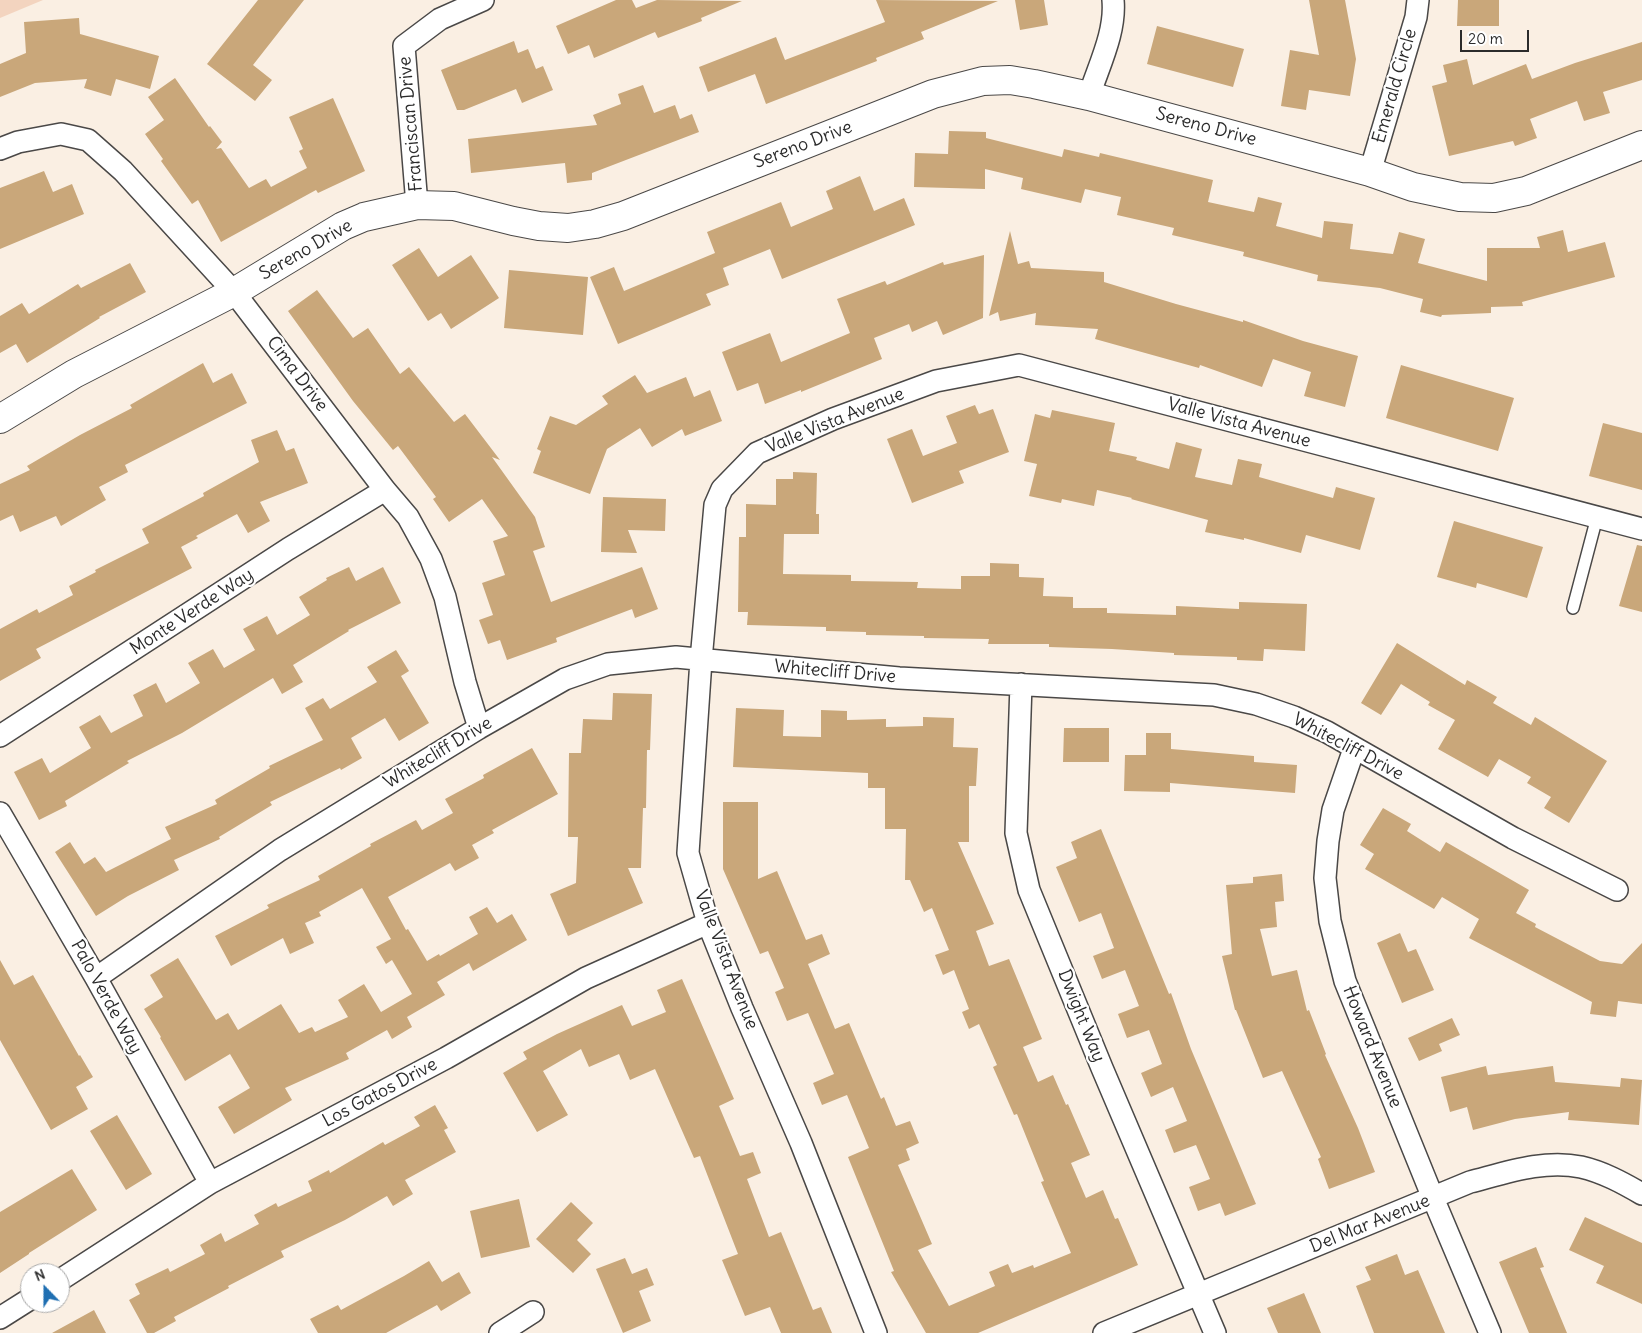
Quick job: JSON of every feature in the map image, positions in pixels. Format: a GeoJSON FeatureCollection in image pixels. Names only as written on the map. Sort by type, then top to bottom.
{"type":"FeatureCollection","features":[{"type":"Feature","properties":{"kind":"street","name":"Franciscan Drive"},"geometry":{"type":"LineString","coordinates":[[417,205],[404,46],[440,19],[483,0]]}},
{"type":"Feature","properties":{"kind":"street"},"geometry":{"type":"LineString","coordinates":[[1089,96],[1110,33],[1114,11],[1113,0]]}},
{"type":"Feature","properties":{"kind":"street","name":"Emerald Circle"},"geometry":{"type":"LineString","coordinates":[[1370,172],[1416,17],[1418,0]]}},
{"type":"Feature","properties":{"kind":"street","name":"Sereno Drive"},"geometry":{"type":"LineString","coordinates":[[0,419],[74,374],[234,292],[343,226],[372,215],[417,205],[454,206],[540,226],[568,228],[595,224],[623,216],[933,94],[983,81],[1010,80],[1089,96],[1370,172],[1413,187],[1460,197],[1494,198],[1526,191],[1642,145]]}},
{"type":"Feature","properties":{"kind":"street","name":"Cima Drive"},"geometry":{"type":"LineString","coordinates":[[0,149],[18,142],[61,134],[88,140],[123,171],[234,292],[385,490],[408,517],[431,559],[445,597],[465,682],[479,728]]}},
{"type":"Feature","properties":{"kind":"street","name":"Valle Vista Avenue"},"geometry":{"type":"LineString","coordinates":[[876,1333],[801,1143],[742,1008],[708,923],[688,853],[701,660],[715,505],[722,489],[757,453],[833,419],[936,381],[1019,365],[1642,529]]}},
{"type":"Feature","properties":{"kind":"street","name":"Monte Verde Way"},"geometry":{"type":"LineString","coordinates":[[0,736],[288,549],[385,490]]}},
{"type":"Feature","properties":{"kind":"street","name":"Whitecliff Drive"},"geometry":{"type":"LineString","coordinates":[[96,978],[280,850],[479,728],[564,679],[608,664],[676,657],[899,678],[1222,697],[1256,704],[1294,717],[1327,732],[1512,838],[1617,890]]}},
{"type":"Feature","properties":{"kind":"street","name":"Dwight Way"},"geometry":{"type":"LineString","coordinates":[[1021,684],[1016,833],[1029,890],[1102,1068],[1215,1333]]}},
{"type":"Feature","properties":{"kind":"street","name":"Howard Avenue"},"geometry":{"type":"LineString","coordinates":[[1354,749],[1333,810],[1328,841],[1325,878],[1330,921],[1345,981],[1490,1333]]}},
{"type":"Feature","properties":{"kind":"street","name":"Palo Verde Way"},"geometry":{"type":"LineString","coordinates":[[0,813],[96,978],[210,1183]]}},
{"type":"Feature","properties":{"kind":"street","name":"Los Gatos Drive"},"geometry":{"type":"LineString","coordinates":[[70,1274],[210,1183],[446,1058],[586,978],[708,923]]}},
{"type":"Feature","properties":{"kind":"street","name":"Del Mar Avenue"},"geometry":{"type":"LineString","coordinates":[[1104,1333],[1470,1182],[1520,1169],[1552,1165],[1581,1167],[1617,1180],[1642,1194]]}},
{"type":"Feature","properties":{"kind":"street"},"geometry":{"type":"LineString","coordinates":[[0,1318],[20,1305]]}},
{"type":"Feature","properties":{"kind":"street"},"geometry":{"type":"LineString","coordinates":[[500,1333],[533,1312]]}},
{"type":"Feature","properties":{"kind":"lane"},"geometry":{"type":"LineString","coordinates":[[1573,608],[1597,517]]}},
{"type":"Feature","properties":{"kind":"shaded area"},"geometry":{"type":"Polygon","coordinates":[[[0,0],[43,0],[0,18],[0,0]]]}},
{"type":"Feature","properties":{"kind":"building"},"geometry":{"type":"Polygon","coordinates":[[[258,0],[304,0],[253,65],[272,80],[255,101],[207,64],[258,0]]]}},
{"type":"Feature","properties":{"kind":"building"},"geometry":{"type":"Polygon","coordinates":[[[616,0],[632,0],[636,8],[657,0],[742,1],[701,18],[702,21],[658,38],[655,32],[594,58],[589,45],[568,54],[556,26],[616,0]]]}},
{"type":"Feature","properties":{"kind":"building"},"geometry":{"type":"Polygon","coordinates":[[[876,0],[998,1],[921,32],[924,39],[876,58],[877,61],[766,104],[755,74],[708,92],[699,67],[776,37],[785,60],[885,22],[876,0]]]}},
{"type":"Feature","properties":{"kind":"building"},"geometry":{"type":"Polygon","coordinates":[[[1015,0],[1044,0],[1048,25],[1020,30],[1015,0]]]}},
{"type":"Feature","properties":{"kind":"building"},"geometry":{"type":"Polygon","coordinates":[[[1309,0],[1345,0],[1356,59],[1350,96],[1309,90],[1306,110],[1281,106],[1290,50],[1319,55],[1309,0]]]}},
{"type":"Feature","properties":{"kind":"building"},"geometry":{"type":"Polygon","coordinates":[[[1458,0],[1499,0],[1499,26],[1457,26],[1458,0]]]}},
{"type":"Feature","properties":{"kind":"building"},"geometry":{"type":"Polygon","coordinates":[[[79,18],[80,34],[159,56],[150,89],[116,79],[111,96],[84,88],[87,79],[35,83],[0,97],[0,64],[26,53],[24,22],[79,18]]]}},
{"type":"Feature","properties":{"kind":"building"},"geometry":{"type":"Polygon","coordinates":[[[1157,26],[1244,49],[1233,87],[1147,64],[1157,26]]]}},
{"type":"Feature","properties":{"kind":"building"},"geometry":{"type":"Polygon","coordinates":[[[514,41],[518,53],[528,49],[536,69],[543,66],[553,90],[522,103],[516,89],[464,110],[457,110],[441,70],[514,41]]]}},
{"type":"Feature","properties":{"kind":"building"},"geometry":{"type":"Polygon","coordinates":[[[1642,42],[1642,80],[1603,92],[1610,113],[1584,121],[1577,101],[1530,119],[1537,138],[1515,146],[1513,141],[1449,156],[1432,86],[1447,82],[1443,65],[1467,59],[1473,85],[1526,64],[1532,79],[1642,42]]]}},
{"type":"Feature","properties":{"kind":"building"},"geometry":{"type":"Polygon","coordinates":[[[175,78],[209,127],[222,142],[216,149],[221,148],[249,188],[266,179],[271,187],[307,168],[299,151],[303,149],[289,117],[333,98],[365,171],[318,193],[316,190],[221,242],[198,200],[192,204],[161,161],[163,159],[145,134],[164,120],[148,97],[175,78]]]}},
{"type":"Feature","properties":{"kind":"building"},"geometry":{"type":"Polygon","coordinates":[[[643,85],[654,113],[675,105],[680,119],[692,114],[699,132],[592,173],[592,180],[567,183],[565,163],[471,173],[468,139],[597,125],[593,115],[621,104],[618,94],[643,85]]]}},
{"type":"Feature","properties":{"kind":"building"},"geometry":{"type":"Polygon","coordinates":[[[949,131],[986,132],[986,138],[1062,157],[1064,149],[1099,157],[1100,153],[1213,180],[1208,202],[1254,212],[1258,197],[1282,203],[1276,226],[1322,238],[1324,221],[1353,224],[1350,249],[1393,254],[1399,232],[1425,239],[1418,263],[1487,281],[1487,248],[1540,248],[1537,237],[1563,230],[1568,252],[1605,242],[1615,277],[1522,302],[1523,306],[1491,307],[1491,313],[1442,315],[1441,317],[1420,312],[1423,299],[1380,288],[1317,281],[1318,275],[1243,256],[1244,252],[1172,235],[1174,228],[1117,215],[1121,197],[1085,189],[1081,203],[1021,189],[1023,178],[985,169],[985,189],[914,187],[915,153],[948,154],[949,131]]]}},
{"type":"Feature","properties":{"kind":"building"},"geometry":{"type":"Polygon","coordinates":[[[44,171],[53,192],[72,184],[84,214],[0,249],[0,188],[44,171]]]}},
{"type":"Feature","properties":{"kind":"building"},"geometry":{"type":"Polygon","coordinates":[[[860,176],[874,211],[904,198],[915,225],[782,279],[770,249],[723,268],[729,285],[706,294],[711,305],[618,344],[590,277],[614,267],[624,291],[715,253],[707,232],[781,202],[791,227],[833,209],[826,191],[860,176]]]}},
{"type":"Feature","properties":{"kind":"building"},"geometry":{"type":"Polygon","coordinates":[[[1010,231],[1018,264],[1029,261],[1031,268],[1104,272],[1104,282],[1176,304],[1243,322],[1243,320],[1303,341],[1358,356],[1345,407],[1304,396],[1311,372],[1273,359],[1262,387],[1200,365],[1199,368],[1095,339],[1098,329],[1035,325],[1036,313],[1000,321],[998,312],[989,316],[1010,231]]]}},
{"type":"Feature","properties":{"kind":"building"},"geometry":{"type":"Polygon","coordinates":[[[419,248],[438,277],[471,255],[499,298],[451,329],[441,313],[428,321],[392,265],[419,248]]]}},
{"type":"Feature","properties":{"kind":"building"},"geometry":{"type":"Polygon","coordinates":[[[984,255],[983,318],[943,335],[937,321],[912,332],[909,324],[874,338],[882,359],[801,392],[801,390],[765,404],[758,383],[737,391],[722,352],[770,333],[781,362],[850,333],[837,299],[885,281],[887,285],[943,262],[944,265],[984,255]]]}},
{"type":"Feature","properties":{"kind":"building"},"geometry":{"type":"Polygon","coordinates":[[[130,263],[146,292],[99,317],[27,363],[16,344],[0,353],[0,316],[22,303],[29,314],[78,284],[81,288],[130,263]]]}},
{"type":"Feature","properties":{"kind":"building"},"geometry":{"type":"Polygon","coordinates":[[[509,270],[588,277],[583,335],[504,328],[509,270]]]}},
{"type":"Feature","properties":{"kind":"building"},"geometry":{"type":"Polygon","coordinates":[[[317,290],[353,338],[368,328],[400,374],[409,367],[454,422],[465,414],[500,460],[492,457],[535,517],[545,547],[533,551],[551,602],[642,567],[658,609],[635,618],[632,609],[556,638],[557,642],[507,660],[500,640],[488,644],[479,620],[493,615],[482,583],[505,575],[493,541],[508,536],[482,499],[449,522],[433,499],[436,497],[398,446],[393,450],[353,401],[288,311],[317,290]]]}},
{"type":"Feature","properties":{"kind":"building"},"geometry":{"type":"Polygon","coordinates":[[[203,363],[213,383],[232,373],[247,403],[125,465],[128,472],[99,487],[106,500],[61,526],[56,516],[20,532],[13,515],[0,521],[0,484],[30,470],[27,466],[80,435],[132,408],[130,405],[203,363]]]}},
{"type":"Feature","properties":{"kind":"building"},"geometry":{"type":"Polygon","coordinates":[[[1401,365],[1514,398],[1498,451],[1386,418],[1401,365]]]}},
{"type":"Feature","properties":{"kind":"building"},"geometry":{"type":"Polygon","coordinates":[[[635,375],[647,393],[686,377],[694,397],[710,390],[722,421],[685,436],[682,429],[652,447],[640,428],[607,449],[590,494],[533,473],[541,451],[537,449],[550,416],[576,425],[608,404],[602,396],[635,375]]]}},
{"type":"Feature","properties":{"kind":"building"},"geometry":{"type":"Polygon","coordinates":[[[975,405],[979,414],[993,409],[1009,452],[959,471],[964,483],[912,503],[887,439],[912,429],[923,456],[957,443],[946,416],[975,405]]]}},
{"type":"Feature","properties":{"kind":"building"},"geometry":{"type":"Polygon","coordinates":[[[1052,410],[1115,423],[1109,451],[1137,457],[1136,460],[1169,469],[1176,442],[1202,449],[1195,477],[1232,485],[1238,459],[1262,464],[1259,477],[1333,498],[1336,487],[1375,498],[1360,550],[1306,535],[1301,553],[1244,538],[1244,540],[1205,532],[1208,520],[1097,490],[1094,506],[1062,499],[1061,503],[1029,496],[1037,464],[1024,461],[1035,414],[1050,418],[1052,410]]]}},
{"type":"Feature","properties":{"kind":"building"},"geometry":{"type":"Polygon","coordinates":[[[1603,423],[1642,433],[1642,490],[1589,476],[1603,423]]]}},
{"type":"Feature","properties":{"kind":"building"},"geometry":{"type":"Polygon","coordinates":[[[277,430],[286,451],[294,448],[308,483],[260,502],[270,521],[248,533],[237,514],[196,536],[198,538],[181,547],[192,568],[36,649],[41,658],[0,681],[0,629],[37,609],[39,613],[73,595],[69,586],[96,572],[95,570],[149,543],[142,529],[204,496],[203,493],[259,462],[251,440],[277,430]]]}},
{"type":"Feature","properties":{"kind":"building"},"geometry":{"type":"Polygon","coordinates":[[[793,472],[817,473],[816,514],[819,514],[819,534],[784,534],[783,574],[851,575],[851,581],[918,582],[917,588],[961,589],[961,576],[990,576],[990,563],[1019,564],[1019,577],[1044,578],[1043,596],[1073,597],[1073,608],[1107,608],[1107,613],[1176,615],[1176,606],[1239,609],[1239,602],[1307,604],[1305,651],[1264,649],[1263,661],[1237,660],[1237,657],[1049,647],[1049,644],[988,644],[989,639],[866,635],[866,632],[826,631],[826,627],[747,625],[748,612],[738,612],[739,537],[746,537],[746,504],[776,505],[776,479],[793,479],[793,472]]]}},
{"type":"Feature","properties":{"kind":"building"},"geometry":{"type":"Polygon","coordinates":[[[603,497],[666,499],[665,531],[628,530],[637,553],[601,552],[603,497]]]}},
{"type":"Feature","properties":{"kind":"building"},"geometry":{"type":"Polygon","coordinates":[[[1454,521],[1543,547],[1527,598],[1477,583],[1476,588],[1437,577],[1454,521]]]}},
{"type":"Feature","properties":{"kind":"building"},"geometry":{"type":"Polygon","coordinates":[[[1637,545],[1642,546],[1642,612],[1619,606],[1637,545]]]}},
{"type":"Feature","properties":{"kind":"building"},"geometry":{"type":"Polygon","coordinates":[[[349,567],[356,581],[383,567],[401,603],[348,630],[293,665],[303,682],[282,694],[273,678],[182,733],[127,761],[129,763],[65,801],[67,806],[39,820],[14,772],[42,758],[50,773],[91,748],[79,727],[100,715],[111,733],[143,716],[133,695],[156,683],[166,703],[200,683],[188,663],[213,649],[224,668],[255,650],[243,629],[267,616],[277,635],[310,615],[299,597],[327,580],[326,578],[349,567]]]}},
{"type":"Feature","properties":{"kind":"building"},"geometry":{"type":"Polygon","coordinates":[[[1397,643],[1465,685],[1467,680],[1497,697],[1493,703],[1531,725],[1535,717],[1607,761],[1569,823],[1544,808],[1551,797],[1527,783],[1531,777],[1499,759],[1488,777],[1438,749],[1455,720],[1428,705],[1430,702],[1401,684],[1381,715],[1361,703],[1397,643]]]}},
{"type":"Feature","properties":{"kind":"building"},"geometry":{"type":"Polygon","coordinates":[[[396,650],[409,671],[401,676],[429,723],[399,741],[385,718],[351,738],[362,758],[341,770],[340,768],[270,802],[272,805],[219,837],[220,839],[174,860],[179,870],[128,896],[96,916],[55,852],[70,842],[84,864],[95,857],[106,872],[171,839],[165,827],[217,804],[215,800],[270,768],[269,766],[323,740],[305,708],[323,698],[330,709],[377,682],[367,667],[396,650]]]}},
{"type":"Feature","properties":{"kind":"building"},"geometry":{"type":"Polygon","coordinates":[[[613,693],[652,694],[650,750],[647,750],[646,808],[643,808],[641,868],[628,868],[643,903],[568,936],[550,894],[576,883],[578,837],[568,837],[569,753],[581,753],[583,719],[612,720],[613,693]]]}},
{"type":"Feature","properties":{"kind":"building"},"geometry":{"type":"Polygon","coordinates":[[[736,708],[784,710],[783,736],[821,737],[821,710],[847,711],[847,720],[886,719],[886,727],[923,726],[923,717],[954,718],[953,747],[978,748],[976,786],[969,786],[969,842],[958,842],[994,924],[976,931],[989,966],[1009,959],[1042,1039],[1023,1047],[1038,1082],[1053,1075],[1090,1155],[1071,1163],[1086,1198],[1103,1190],[1115,1219],[1118,1218],[1138,1265],[978,1333],[926,1333],[891,1272],[894,1271],[848,1157],[869,1148],[847,1095],[822,1105],[813,1083],[834,1074],[808,1013],[787,1021],[775,992],[784,988],[768,951],[760,954],[723,869],[723,802],[758,802],[758,879],[777,871],[806,940],[822,934],[830,954],[808,964],[835,1029],[849,1023],[881,1099],[884,1097],[896,1126],[910,1121],[919,1143],[906,1149],[910,1160],[898,1165],[932,1244],[918,1250],[949,1306],[995,1286],[989,1272],[1008,1264],[1012,1273],[1033,1265],[1034,1268],[1071,1253],[1041,1182],[1044,1181],[1017,1114],[1014,1115],[993,1067],[997,1065],[979,1024],[969,1029],[962,1012],[969,1009],[954,970],[943,975],[935,955],[949,950],[932,908],[924,912],[910,880],[905,880],[906,829],[885,829],[885,788],[868,788],[868,773],[733,767],[736,708]]]}},
{"type":"Feature","properties":{"kind":"building"},"geometry":{"type":"Polygon","coordinates":[[[1064,728],[1109,728],[1109,762],[1063,762],[1064,728]]]}},
{"type":"Feature","properties":{"kind":"building"},"geometry":{"type":"Polygon","coordinates":[[[1146,733],[1171,733],[1171,749],[1254,756],[1254,762],[1297,765],[1295,793],[1170,783],[1170,792],[1124,791],[1125,755],[1146,755],[1146,733]]]}},
{"type":"Feature","properties":{"kind":"building"},"geometry":{"type":"Polygon","coordinates":[[[532,748],[558,794],[492,830],[494,833],[472,845],[479,858],[455,871],[450,863],[388,897],[406,930],[408,929],[427,961],[439,954],[440,956],[478,934],[469,917],[487,907],[497,923],[512,914],[527,940],[473,971],[469,963],[437,982],[445,995],[407,1017],[412,1027],[392,1039],[387,1030],[346,1053],[349,1059],[285,1088],[292,1100],[234,1134],[218,1107],[250,1088],[230,1054],[185,1081],[144,1009],[163,997],[150,975],[178,958],[216,1020],[228,1013],[238,1030],[281,1004],[299,1033],[312,1027],[315,1032],[348,1017],[338,1000],[364,984],[381,1012],[412,994],[392,960],[386,964],[376,947],[391,939],[362,888],[319,912],[321,916],[305,923],[314,943],[290,954],[283,938],[231,966],[215,936],[269,908],[267,905],[320,880],[318,876],[371,846],[370,844],[416,820],[422,830],[453,813],[445,799],[484,778],[483,775],[532,748]]]}},
{"type":"Feature","properties":{"kind":"building"},"geometry":{"type":"Polygon","coordinates":[[[1383,808],[1411,824],[1407,831],[1440,852],[1446,842],[1529,890],[1516,913],[1536,924],[1535,927],[1600,961],[1622,964],[1642,943],[1642,1004],[1618,1001],[1616,1017],[1590,1014],[1592,1002],[1469,938],[1479,919],[1442,897],[1434,909],[1365,869],[1374,854],[1360,845],[1383,808]]]}},
{"type":"Feature","properties":{"kind":"building"},"geometry":{"type":"Polygon","coordinates":[[[1101,829],[1169,994],[1171,993],[1191,1049],[1256,1204],[1225,1216],[1220,1203],[1198,1211],[1189,1187],[1210,1179],[1196,1145],[1174,1153],[1165,1130],[1187,1121],[1173,1087],[1151,1097],[1141,1073],[1162,1064],[1149,1030],[1127,1038],[1118,1014],[1139,1006],[1125,970],[1102,979],[1093,956],[1114,948],[1101,913],[1079,922],[1056,867],[1077,858],[1071,842],[1101,829]]]}},
{"type":"Feature","properties":{"kind":"building"},"geometry":{"type":"Polygon","coordinates":[[[1282,874],[1284,901],[1275,902],[1277,927],[1260,929],[1272,976],[1297,970],[1307,1011],[1309,1010],[1325,1055],[1358,1128],[1375,1172],[1329,1189],[1318,1159],[1321,1157],[1282,1071],[1263,1078],[1235,1010],[1222,956],[1232,954],[1226,885],[1253,883],[1253,877],[1282,874]]]}},
{"type":"Feature","properties":{"kind":"building"},"geometry":{"type":"Polygon","coordinates":[[[1400,933],[1408,952],[1416,949],[1434,990],[1402,1003],[1377,943],[1400,933]]]}},
{"type":"Feature","properties":{"kind":"building"},"geometry":{"type":"Polygon","coordinates":[[[0,960],[14,985],[33,975],[93,1077],[76,1087],[88,1109],[51,1130],[0,1040],[0,960]]]}},
{"type":"Feature","properties":{"kind":"building"},"geometry":{"type":"Polygon","coordinates":[[[682,979],[734,1099],[719,1106],[740,1156],[753,1152],[761,1173],[747,1179],[769,1237],[781,1232],[813,1310],[821,1307],[832,1333],[781,1333],[770,1307],[745,1316],[722,1260],[738,1254],[700,1156],[694,1158],[655,1069],[630,1080],[619,1054],[589,1067],[581,1049],[543,1071],[568,1115],[537,1132],[503,1073],[527,1059],[523,1052],[557,1034],[622,1005],[632,1026],[666,1012],[657,990],[682,979]]]}},
{"type":"Feature","properties":{"kind":"building"},"geometry":{"type":"Polygon","coordinates":[[[1452,1018],[1460,1035],[1439,1044],[1442,1051],[1419,1061],[1408,1038],[1452,1018]]]}},
{"type":"Feature","properties":{"kind":"building"},"geometry":{"type":"Polygon","coordinates":[[[1486,1066],[1488,1075],[1553,1066],[1555,1082],[1620,1087],[1621,1078],[1642,1080],[1639,1125],[1568,1120],[1569,1112],[1515,1119],[1473,1130],[1467,1107],[1450,1112],[1441,1077],[1486,1066]]]}},
{"type":"Feature","properties":{"kind":"building"},"geometry":{"type":"Polygon","coordinates":[[[435,1105],[448,1128],[444,1130],[456,1152],[405,1180],[413,1194],[393,1206],[387,1196],[345,1220],[281,1251],[284,1257],[174,1317],[176,1321],[154,1333],[147,1333],[129,1300],[140,1294],[135,1284],[168,1268],[170,1272],[205,1254],[200,1245],[221,1233],[225,1242],[259,1224],[254,1215],[276,1203],[278,1207],[312,1191],[308,1181],[329,1170],[330,1173],[383,1142],[385,1145],[420,1126],[414,1117],[435,1105]]]}},
{"type":"Feature","properties":{"kind":"building"},"geometry":{"type":"Polygon","coordinates":[[[117,1115],[152,1174],[126,1190],[90,1131],[117,1115]]]}},
{"type":"Feature","properties":{"kind":"building"},"geometry":{"type":"Polygon","coordinates":[[[72,1169],[97,1210],[0,1273],[0,1212],[72,1169]]]}},
{"type":"Feature","properties":{"kind":"building"},"geometry":{"type":"Polygon","coordinates":[[[519,1199],[530,1247],[481,1258],[470,1211],[519,1199]]]}},
{"type":"Feature","properties":{"kind":"building"},"geometry":{"type":"Polygon","coordinates":[[[571,1202],[593,1223],[577,1240],[591,1254],[573,1273],[536,1239],[571,1202]]]}},
{"type":"Feature","properties":{"kind":"building"},"geometry":{"type":"Polygon","coordinates":[[[1585,1217],[1642,1243],[1642,1304],[1596,1283],[1604,1266],[1569,1250],[1585,1217]]]}},
{"type":"Feature","properties":{"kind":"building"},"geometry":{"type":"Polygon","coordinates":[[[1536,1247],[1544,1267],[1540,1268],[1567,1333],[1529,1333],[1499,1262],[1536,1247]]]}},
{"type":"Feature","properties":{"kind":"building"},"geometry":{"type":"Polygon","coordinates":[[[1397,1254],[1405,1275],[1418,1270],[1445,1333],[1374,1333],[1356,1286],[1371,1280],[1365,1267],[1397,1254]]]}},
{"type":"Feature","properties":{"kind":"building"},"geometry":{"type":"Polygon","coordinates":[[[625,1258],[632,1274],[647,1268],[654,1285],[639,1291],[651,1321],[623,1333],[596,1269],[625,1258]]]}},
{"type":"Feature","properties":{"kind":"building"},"geometry":{"type":"Polygon","coordinates":[[[429,1261],[442,1282],[459,1272],[471,1293],[441,1311],[437,1305],[386,1333],[318,1333],[310,1319],[338,1305],[341,1310],[429,1261]]]}},
{"type":"Feature","properties":{"kind":"building"},"geometry":{"type":"Polygon","coordinates":[[[1304,1293],[1321,1333],[1278,1333],[1267,1308],[1304,1293]]]}},
{"type":"Feature","properties":{"kind":"building"},"geometry":{"type":"Polygon","coordinates":[[[94,1310],[106,1333],[52,1333],[94,1310]]]}}]}
